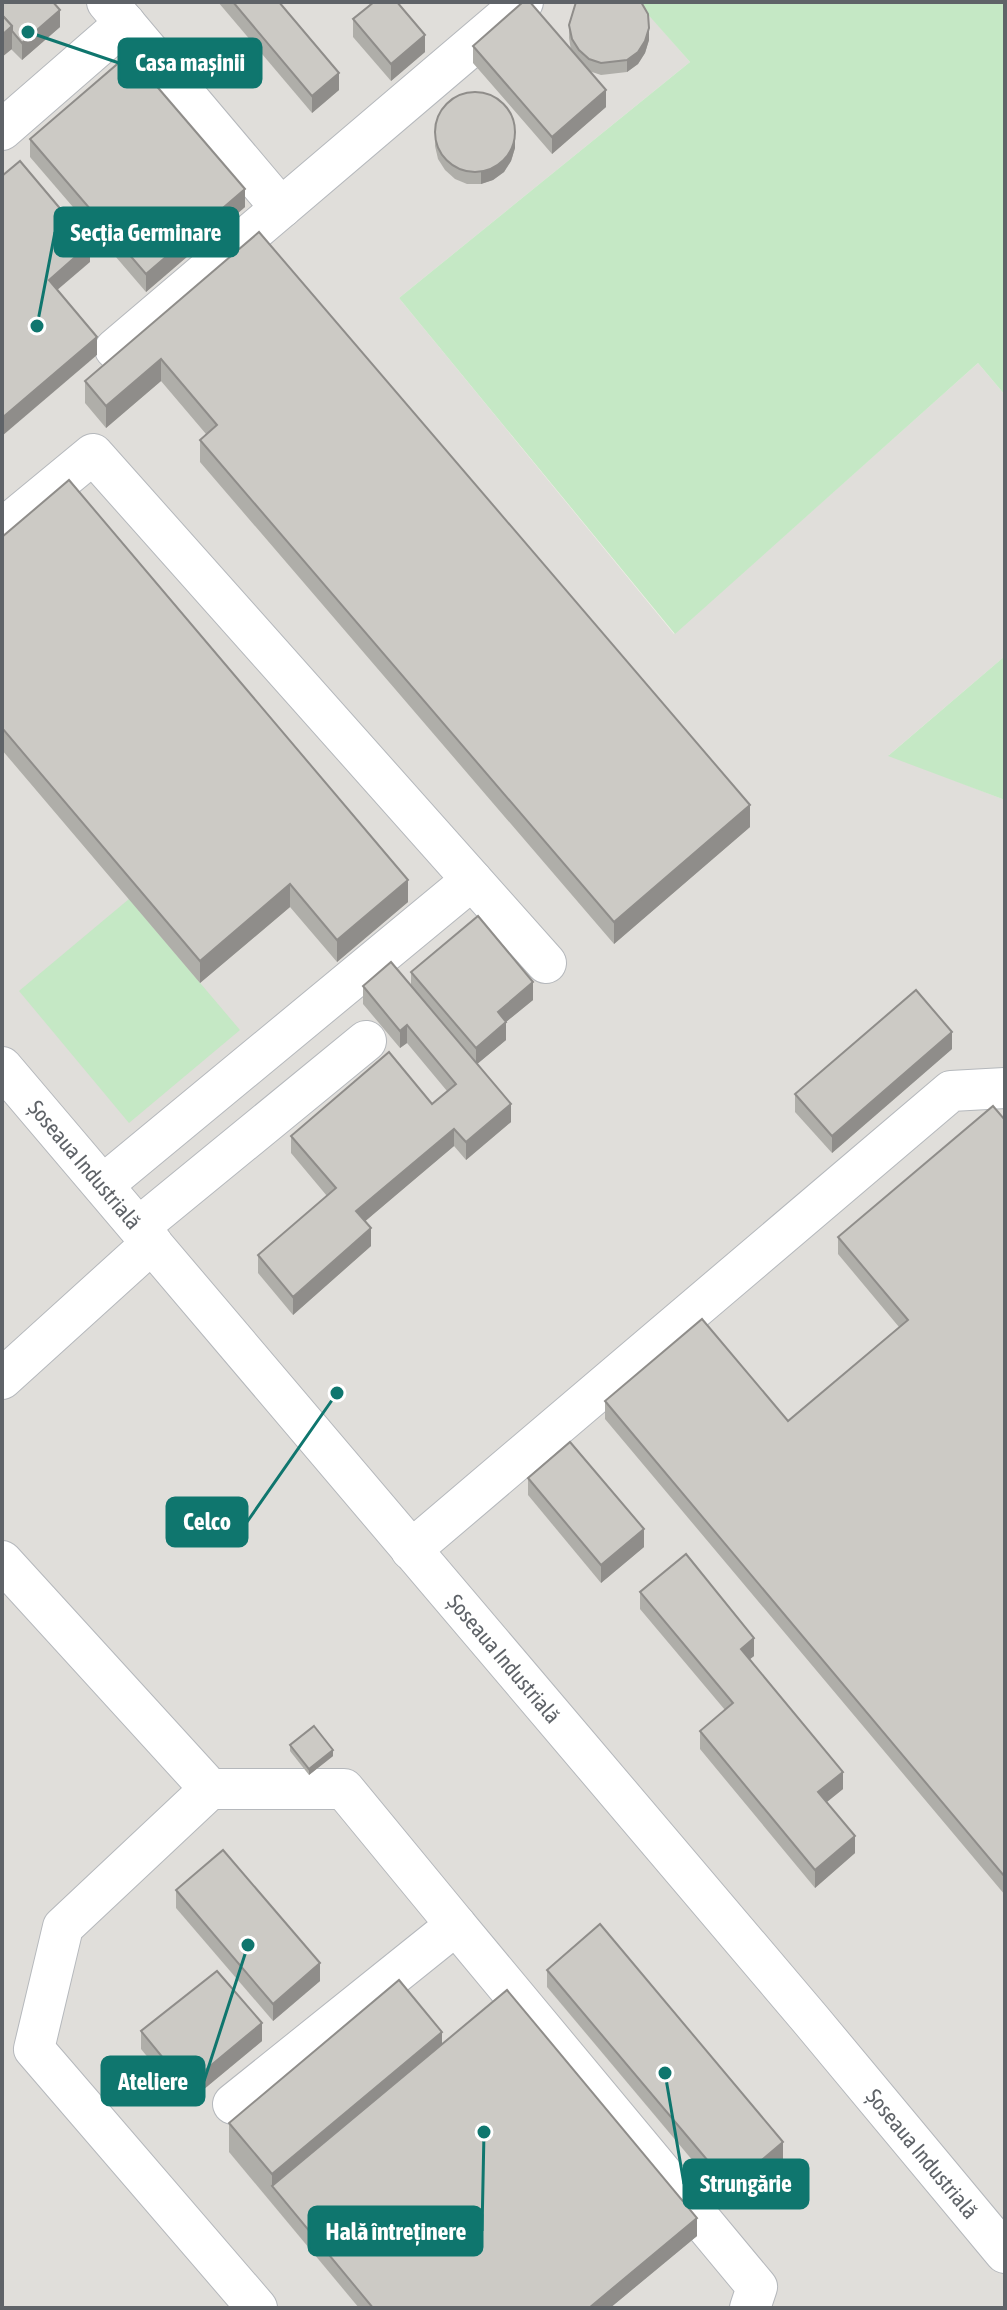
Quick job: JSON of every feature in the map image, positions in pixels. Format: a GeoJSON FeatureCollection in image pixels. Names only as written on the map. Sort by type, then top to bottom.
{"type":"FeatureCollection","features":[{"type":"Feature","properties":{"kind":"street"},"geometry":{"type":"LineString","coordinates":[[115,349],[523,2]]}},
{"type":"Feature","properties":{"kind":"street"},"geometry":{"type":"LineString","coordinates":[[2,130],[116,12],[281,208]]}},
{"type":"Feature","properties":{"kind":"street"},"geometry":{"type":"LineString","coordinates":[[2,529],[93,454],[546,963]]}},
{"type":"Feature","properties":{"kind":"street"},"geometry":{"type":"LineString","coordinates":[[103,1185],[472,880]]}},
{"type":"Feature","properties":{"kind":"street"},"geometry":{"type":"LineString","coordinates":[[2,1379],[145,1235],[366,1041]]}},
{"type":"Feature","properties":{"kind":"street","name":"Șoseaua Industrială"},"geometry":{"type":"LineString","coordinates":[[2,1067],[1005,2253]]}},
{"type":"Feature","properties":{"kind":"street"},"geometry":{"type":"LineString","coordinates":[[411,1550],[951,1091],[1005,1088]]}},
{"type":"Feature","properties":{"kind":"street"},"geometry":{"type":"LineString","coordinates":[[2,1561],[210,1789]]}},
{"type":"Feature","properties":{"kind":"street"},"geometry":{"type":"LineString","coordinates":[[257,2308],[34,2049],[63,1927],[210,1789],[344,1789],[757,2287],[750,2308]]}},
{"type":"Feature","properties":{"kind":"street"},"geometry":{"type":"LineString","coordinates":[[233,2104],[456,1925]]}},
{"type":"Feature","properties":{"kind":"shaded area"},"geometry":{"type":"Polygon","coordinates":[[[2,2],[638,2],[690,62],[399,298],[674,634],[978,363],[1005,395],[1005,656],[889,755],[1005,800],[1005,2308],[2,2308],[2,2]]]}},
{"type":"Feature","properties":{"kind":"green space"},"geometry":{"type":"Polygon","coordinates":[[[637,2],[1005,2],[1005,395],[978,363],[675,634],[399,298],[690,62],[637,2]]]}},
{"type":"Feature","properties":{"kind":"green space"},"geometry":{"type":"Polygon","coordinates":[[[1005,656],[1005,800],[888,756],[1005,656]]]}},
{"type":"Feature","properties":{"kind":"green space"},"geometry":{"type":"Polygon","coordinates":[[[129,899],[240,1030],[129,1123],[19,991],[129,899]]]}},
{"type":"Feature","properties":{"kind":"building"},"geometry":{"type":"Polygon","coordinates":[[[2,2],[53,2],[60,10],[22,43],[2,15],[2,2]]]}},
{"type":"Feature","properties":{"kind":"building"},"geometry":{"type":"Polygon","coordinates":[[[233,2],[279,2],[339,73],[312,96],[233,2]]]}},
{"type":"Feature","properties":{"kind":"building"},"geometry":{"type":"Polygon","coordinates":[[[374,2],[397,2],[425,35],[391,64],[353,19],[374,2]]]}},
{"type":"Feature","properties":{"kind":"building"},"geometry":{"type":"Polygon","coordinates":[[[523,2],[530,2],[606,90],[552,137],[473,46],[523,2]]]}},
{"type":"Feature","properties":{"kind":"building"},"geometry":{"type":"Polygon","coordinates":[[[576,2],[641,2],[648,14],[649,28],[638,52],[627,60],[601,63],[589,59],[572,39],[569,25],[576,2]]]}},
{"type":"Feature","properties":{"kind":"building"},"geometry":{"type":"Polygon","coordinates":[[[2,15],[12,26],[2,35],[2,15]]]}},
{"type":"Feature","properties":{"kind":"building"},"geometry":{"type":"Polygon","coordinates":[[[129,54],[245,189],[146,274],[30,139],[129,54]]]}},
{"type":"Feature","properties":{"kind":"building"},"geometry":{"type":"Polygon","coordinates":[[[475,92],[490,95],[503,104],[512,117],[515,132],[512,147],[503,160],[490,169],[475,172],[460,169],[447,160],[438,147],[435,132],[438,117],[447,104],[460,95],[475,92]]]}},
{"type":"Feature","properties":{"kind":"building"},"geometry":{"type":"Polygon","coordinates":[[[20,161],[90,244],[49,280],[97,337],[2,418],[2,176],[20,161]]]}},
{"type":"Feature","properties":{"kind":"building"},"geometry":{"type":"Polygon","coordinates":[[[259,232],[750,805],[614,922],[200,440],[217,425],[161,359],[106,406],[85,381],[259,232]]]}},
{"type":"Feature","properties":{"kind":"building"},"geometry":{"type":"Polygon","coordinates":[[[69,480],[408,880],[337,940],[290,884],[200,961],[2,728],[2,537],[69,480]]]}},
{"type":"Feature","properties":{"kind":"building"},"geometry":{"type":"Polygon","coordinates":[[[478,916],[533,982],[498,1012],[506,1022],[476,1048],[411,972],[478,916]]]}},
{"type":"Feature","properties":{"kind":"building"},"geometry":{"type":"Polygon","coordinates":[[[391,962],[511,1104],[466,1142],[454,1129],[356,1211],[371,1228],[293,1297],[258,1255],[336,1188],[291,1136],[389,1052],[432,1104],[456,1084],[407,1025],[400,1031],[363,986],[391,962]]]}},
{"type":"Feature","properties":{"kind":"building"},"geometry":{"type":"Polygon","coordinates":[[[916,990],[952,1032],[832,1136],[795,1094],[916,990]]]}},
{"type":"Feature","properties":{"kind":"building"},"geometry":{"type":"Polygon","coordinates":[[[993,1106],[1005,1120],[1005,1877],[605,1401],[702,1319],[788,1421],[908,1320],[838,1237],[993,1106]]]}},
{"type":"Feature","properties":{"kind":"building"},"geometry":{"type":"Polygon","coordinates":[[[570,1442],[644,1529],[601,1565],[528,1478],[570,1442]]]}},
{"type":"Feature","properties":{"kind":"building"},"geometry":{"type":"Polygon","coordinates":[[[686,1554],[754,1638],[741,1649],[843,1772],[818,1792],[855,1836],[815,1870],[700,1731],[733,1703],[640,1592],[686,1554]]]}},
{"type":"Feature","properties":{"kind":"building"},"geometry":{"type":"Polygon","coordinates":[[[314,1726],[333,1750],[309,1769],[290,1745],[314,1726]]]}},
{"type":"Feature","properties":{"kind":"building"},"geometry":{"type":"Polygon","coordinates":[[[223,1850],[320,1963],[273,2004],[176,1890],[223,1850]]]}},
{"type":"Feature","properties":{"kind":"building"},"geometry":{"type":"Polygon","coordinates":[[[600,1924],[783,2142],[730,2187],[547,1970],[600,1924]]]}},
{"type":"Feature","properties":{"kind":"building"},"geometry":{"type":"Polygon","coordinates":[[[217,1971],[262,2023],[186,2086],[141,2031],[217,1971]]]}},
{"type":"Feature","properties":{"kind":"building"},"geometry":{"type":"Polygon","coordinates":[[[399,1980],[442,2032],[272,2174],[229,2123],[399,1980]]]}},
{"type":"Feature","properties":{"kind":"building"},"geometry":{"type":"Polygon","coordinates":[[[507,1990],[697,2218],[589,2308],[373,2308],[272,2186],[507,1990]]]}},
{"type":"Feature","properties":{"kind":"place","name":"Casa mașinii"},"geometry":{"type":"Point","coordinates":[28,32]}},
{"type":"Feature","properties":{"kind":"place","name":"Secția Germinare"},"geometry":{"type":"Point","coordinates":[37,326]}},
{"type":"Feature","properties":{"kind":"place","name":"Celco"},"geometry":{"type":"Point","coordinates":[337,1393]}},
{"type":"Feature","properties":{"kind":"place","name":"Ateliere"},"geometry":{"type":"Point","coordinates":[248,1945]}},
{"type":"Feature","properties":{"kind":"place","name":"Strungărie"},"geometry":{"type":"Point","coordinates":[665,2073]}},
{"type":"Feature","properties":{"kind":"place","name":"Hală întreținere"},"geometry":{"type":"Point","coordinates":[484,2132]}}]}
